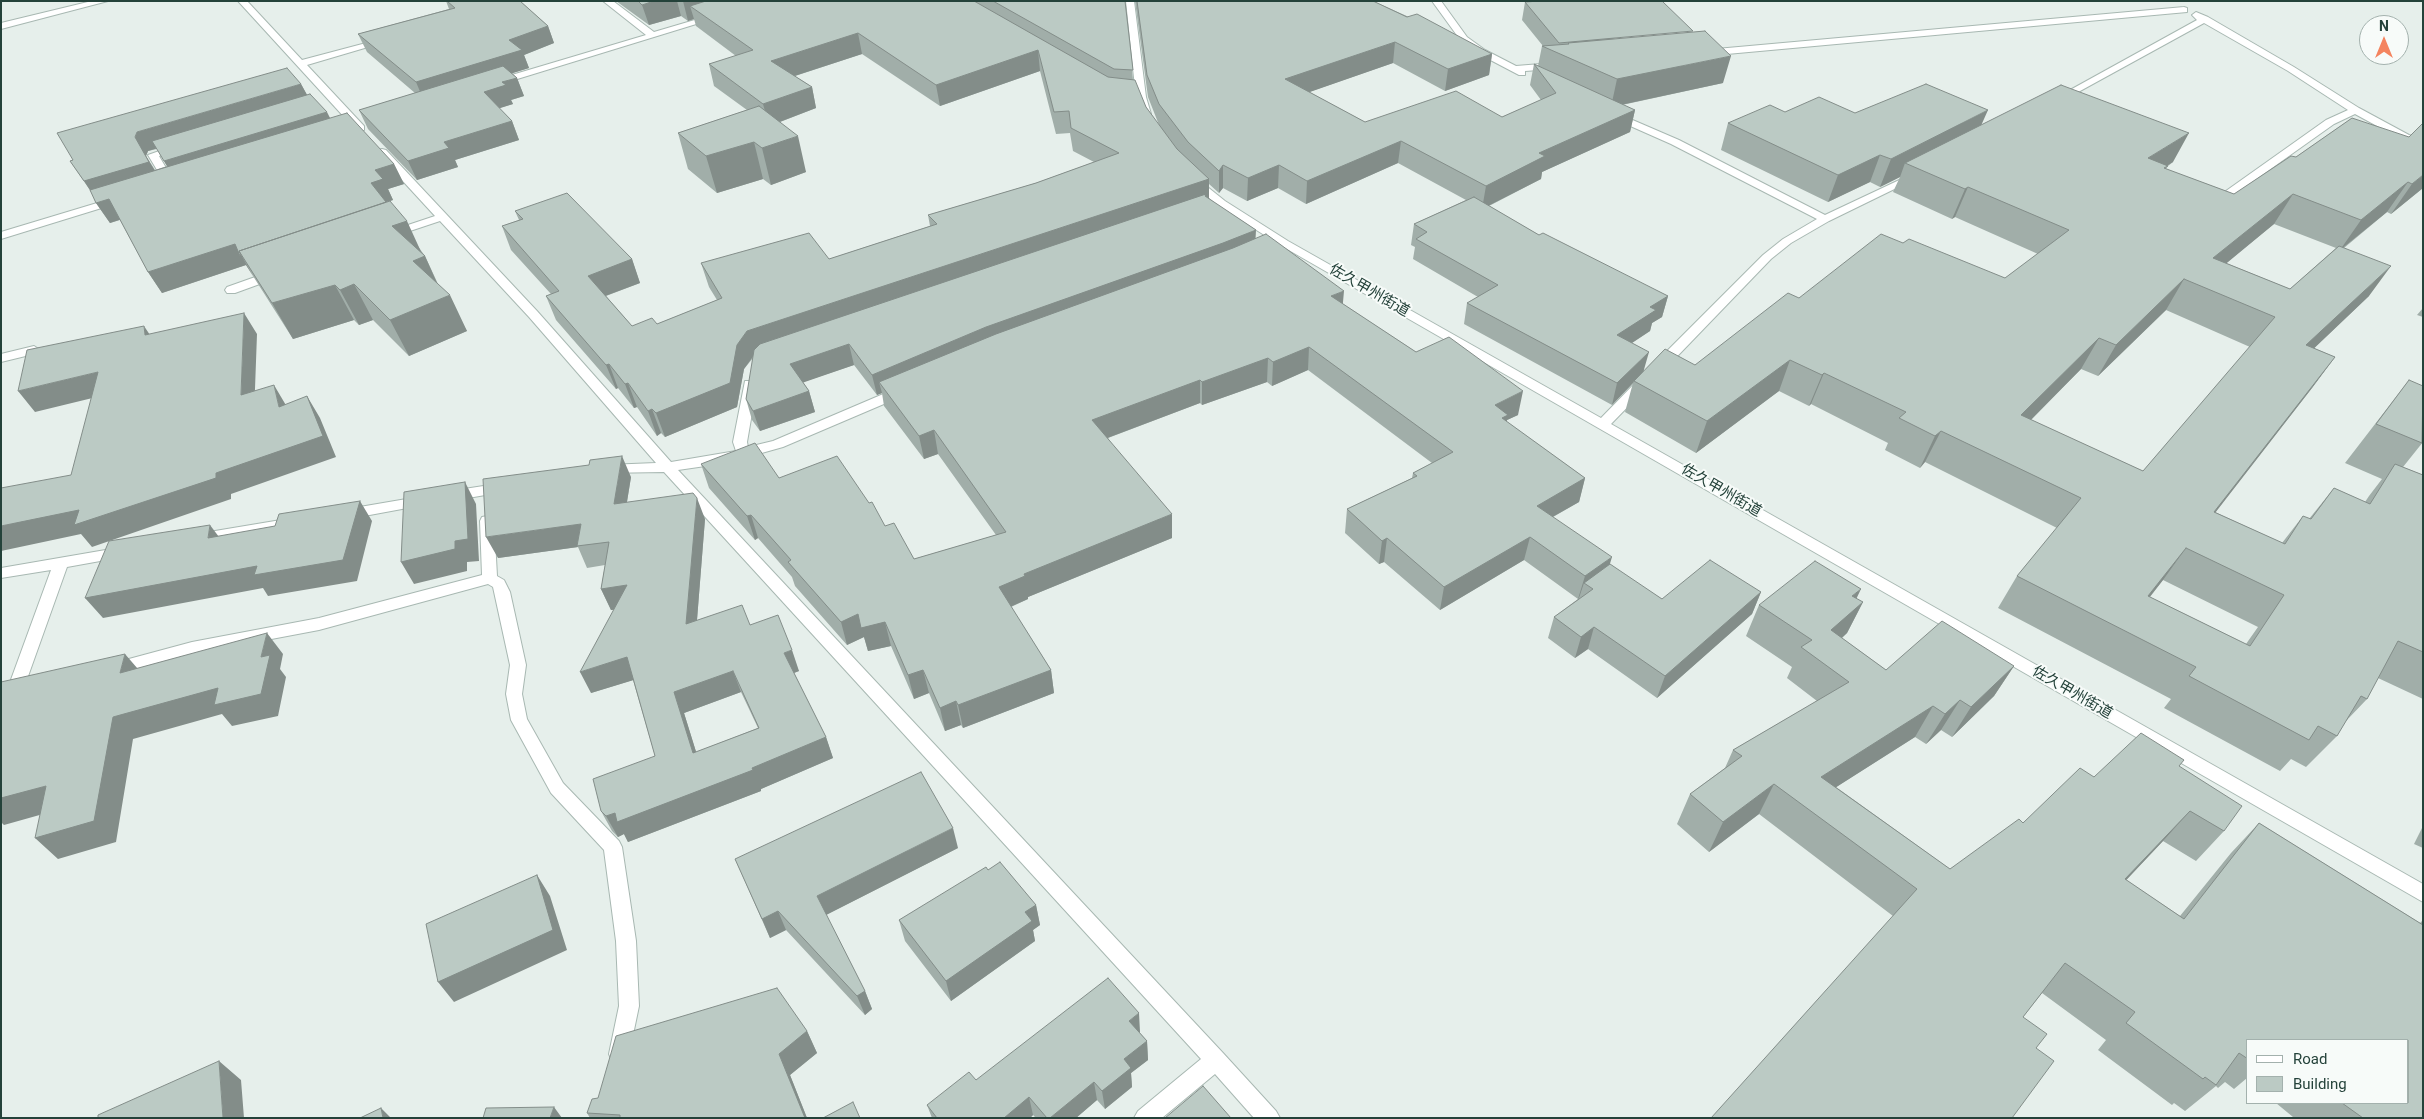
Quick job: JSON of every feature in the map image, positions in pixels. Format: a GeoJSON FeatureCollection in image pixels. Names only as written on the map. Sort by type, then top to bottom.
{"type":"FeatureCollection","features":[{"type":"Feature","properties":{"kind":"street"},"geometry":{"type":"LineString","coordinates":[[1,26],[104,1]]}},
{"type":"Feature","properties":{"kind":"street"},"geometry":{"type":"LineString","coordinates":[[242,1],[300,64],[328,101],[362,131],[533,314],[668,467],[1269,1118]]}},
{"type":"Feature","properties":{"kind":"street"},"geometry":{"type":"LineString","coordinates":[[607,1],[652,35]]}},
{"type":"Feature","properties":{"kind":"street"},"geometry":{"type":"LineString","coordinates":[[1130,1],[1136,96],[1153,128]]}},
{"type":"Feature","properties":{"kind":"street"},"geometry":{"type":"LineString","coordinates":[[1436,1],[1464,39],[1482,52],[1531,77]]}},
{"type":"Feature","properties":{"kind":"street"},"geometry":{"type":"LineString","coordinates":[[2174,1],[2184,10],[2205,18],[2356,110],[2405,137],[2423,143]]}},
{"type":"Feature","properties":{"kind":"street"},"geometry":{"type":"LineString","coordinates":[[1694,54],[2184,10]]}},
{"type":"Feature","properties":{"kind":"street"},"geometry":{"type":"LineString","coordinates":[[490,85],[726,14]]}},
{"type":"Feature","properties":{"kind":"street"},"geometry":{"type":"LineString","coordinates":[[2048,104],[2205,18]]}},
{"type":"Feature","properties":{"kind":"street"},"geometry":{"type":"LineString","coordinates":[[300,64],[392,38]]}},
{"type":"Feature","properties":{"kind":"street"},"geometry":{"type":"LineString","coordinates":[[1515,69],[1564,65]]}},
{"type":"Feature","properties":{"kind":"street"},"geometry":{"type":"LineString","coordinates":[[2212,206],[2330,122],[2356,110]]}},
{"type":"Feature","properties":{"kind":"street"},"geometry":{"type":"LineString","coordinates":[[1607,112],[1684,146],[1825,219]]}},
{"type":"Feature","properties":{"kind":"street"},"geometry":{"type":"LineString","coordinates":[[170,183],[153,155],[191,144]]}},
{"type":"Feature","properties":{"kind":"street","name":"佐久甲州街道"},"geometry":{"type":"LineString","coordinates":[[1183,168],[1216,205],[1603,424],[2423,894]]}},
{"type":"Feature","properties":{"kind":"street"},"geometry":{"type":"LineString","coordinates":[[1603,424],[1768,257],[1787,241],[1825,219],[1924,171]]}},
{"type":"Feature","properties":{"kind":"street"},"geometry":{"type":"LineString","coordinates":[[1,236],[132,195]]}},
{"type":"Feature","properties":{"kind":"street"},"geometry":{"type":"LineString","coordinates":[[378,239],[442,217]]}},
{"type":"Feature","properties":{"kind":"street"},"geometry":{"type":"LineString","coordinates":[[1268,250],[1284,243]]}},
{"type":"Feature","properties":{"kind":"street"},"geometry":{"type":"LineString","coordinates":[[231,290],[286,271]]}},
{"type":"Feature","properties":{"kind":"street"},"geometry":{"type":"LineString","coordinates":[[1,358],[34,350]]}},
{"type":"Feature","properties":{"kind":"street"},"geometry":{"type":"LineString","coordinates":[[743,453],[740,442],[752,369]]}},
{"type":"Feature","properties":{"kind":"street"},"geometry":{"type":"LineString","coordinates":[[596,472],[614,469],[668,467],[743,453],[778,444],[913,387]]}},
{"type":"Feature","properties":{"kind":"street"},"geometry":{"type":"LineString","coordinates":[[337,516],[512,486]]}},
{"type":"Feature","properties":{"kind":"street"},"geometry":{"type":"LineString","coordinates":[[485,490],[490,578]]}},
{"type":"Feature","properties":{"kind":"street"},"geometry":{"type":"LineString","coordinates":[[184,542],[308,520]]}},
{"type":"Feature","properties":{"kind":"street"},"geometry":{"type":"LineString","coordinates":[[1,573],[137,550]]}},
{"type":"Feature","properties":{"kind":"street"},"geometry":{"type":"LineString","coordinates":[[7,697],[61,562]]}},
{"type":"Feature","properties":{"kind":"street"},"geometry":{"type":"LineString","coordinates":[[97,673],[192,648],[319,624],[490,578],[499,584],[509,620],[518,665],[514,694],[519,720],[558,788],[613,847],[626,941],[629,1006],[615,1068]]}},
{"type":"Feature","properties":{"kind":"street"},"geometry":{"type":"LineString","coordinates":[[7,697],[32,691]]}},
{"type":"Feature","properties":{"kind":"street"},"geometry":{"type":"LineString","coordinates":[[1145,1118],[1216,1060]]}},
{"type":"Feature","properties":{"kind":"building"},"geometry":{"type":"Polygon","coordinates":[[[447,1],[520,1],[548,26],[509,40],[522,50],[416,82],[358,34],[455,8],[447,1]]]}},
{"type":"Feature","properties":{"kind":"building"},"geometry":{"type":"Polygon","coordinates":[[[638,1],[654,1],[642,5],[638,1]]]}},
{"type":"Feature","properties":{"kind":"building"},"geometry":{"type":"Polygon","coordinates":[[[706,1],[974,1],[1108,77],[1135,80],[1146,107],[1177,149],[1209,179],[747,331],[737,345],[730,383],[656,413],[652,409],[648,411],[628,383],[625,384],[609,364],[606,365],[546,296],[559,291],[502,226],[523,219],[515,211],[567,193],[632,259],[588,276],[632,326],[652,318],[657,324],[722,298],[701,263],[809,233],[829,259],[937,224],[928,215],[1036,183],[1119,153],[1071,128],[1069,111],[1054,112],[1038,50],[936,85],[858,33],[771,61],[812,87],[763,104],[709,64],[753,50],[690,6],[706,1]]]}},
{"type":"Feature","properties":{"kind":"building"},"geometry":{"type":"Polygon","coordinates":[[[993,1],[1125,1],[1133,70],[1114,69],[993,1]]]}},
{"type":"Feature","properties":{"kind":"building"},"geometry":{"type":"Polygon","coordinates":[[[1137,1],[1373,1],[1407,17],[1417,14],[1492,54],[1448,69],[1395,42],[1285,79],[1365,122],[1456,91],[1502,117],[1556,93],[1534,64],[1635,110],[1539,153],[1545,156],[1486,186],[1401,141],[1307,181],[1279,165],[1248,178],[1223,165],[1219,171],[1188,142],[1159,104],[1147,75],[1137,1]]]}},
{"type":"Feature","properties":{"kind":"building"},"geometry":{"type":"Polygon","coordinates":[[[1662,1],[1693,31],[1559,43],[1525,2],[1662,1]]]}},
{"type":"Feature","properties":{"kind":"building"},"geometry":{"type":"Polygon","coordinates":[[[1705,31],[1731,56],[1617,79],[1542,46],[1568,43],[1705,31]]]}},
{"type":"Feature","properties":{"kind":"building"},"geometry":{"type":"Polygon","coordinates":[[[503,66],[517,78],[502,82],[506,85],[484,92],[512,121],[444,142],[449,148],[408,161],[359,110],[503,66]]]}},
{"type":"Feature","properties":{"kind":"building"},"geometry":{"type":"Polygon","coordinates":[[[287,68],[301,84],[137,132],[135,137],[149,162],[84,181],[70,161],[73,160],[57,133],[287,68]]]}},
{"type":"Feature","properties":{"kind":"building"},"geometry":{"type":"Polygon","coordinates":[[[1926,84],[1988,110],[1891,159],[1880,155],[1838,175],[1728,123],[1770,105],[1785,112],[1819,97],[1855,113],[1926,84]]]}},
{"type":"Feature","properties":{"kind":"building"},"geometry":{"type":"Polygon","coordinates":[[[2061,85],[2189,133],[2148,158],[2168,166],[2164,168],[2234,194],[2291,156],[2296,157],[2352,118],[2409,137],[2423,123],[2423,175],[2412,184],[2408,182],[2361,220],[2293,194],[2213,258],[2290,289],[2339,246],[2391,266],[2306,345],[2335,357],[2214,512],[2285,544],[2303,516],[2311,519],[2334,488],[2370,504],[2395,464],[2423,475],[2423,652],[2398,641],[2367,699],[2361,696],[2337,736],[2318,726],[2309,740],[2189,676],[2196,667],[2017,576],[2081,498],[1941,431],[1935,436],[1899,418],[1906,412],[1824,373],[1822,375],[1790,360],[1707,421],[1634,381],[1665,349],[1695,365],[1788,293],[1799,298],[1881,234],[1903,243],[1909,239],[2005,278],[2069,230],[1968,187],[1965,189],[1905,163],[2061,85]],[[2184,279],[2116,345],[2099,338],[2021,415],[2143,471],[2275,317],[2184,279]],[[2186,548],[2148,596],[2250,646],[2284,595],[2186,548]]]}},
{"type":"Feature","properties":{"kind":"building"},"geometry":{"type":"Polygon","coordinates":[[[310,94],[327,112],[164,161],[152,141],[310,94]]]}},
{"type":"Feature","properties":{"kind":"building"},"geometry":{"type":"Polygon","coordinates":[[[759,106],[798,136],[762,148],[754,142],[706,156],[678,133],[759,106]]]}},
{"type":"Feature","properties":{"kind":"building"},"geometry":{"type":"Polygon","coordinates":[[[347,113],[394,164],[375,170],[383,179],[371,183],[386,202],[239,251],[240,256],[235,244],[148,272],[109,199],[96,203],[90,190],[347,113]]]}},
{"type":"Feature","properties":{"kind":"building"},"geometry":{"type":"Polygon","coordinates":[[[1206,194],[1205,196],[1256,230],[986,327],[872,375],[849,344],[790,364],[809,391],[753,411],[746,399],[754,350],[760,344],[1206,194]]]}},
{"type":"Feature","properties":{"kind":"building"},"geometry":{"type":"Polygon","coordinates":[[[1474,197],[1539,235],[1543,233],[1668,296],[1650,307],[1656,310],[1617,335],[1649,352],[1617,383],[1467,303],[1498,285],[1416,239],[1427,232],[1414,224],[1474,197]]]}},
{"type":"Feature","properties":{"kind":"building"},"geometry":{"type":"Polygon","coordinates":[[[390,201],[407,221],[392,226],[425,256],[413,261],[450,295],[390,320],[354,284],[340,290],[335,285],[272,303],[239,251],[390,201]]]}},
{"type":"Feature","properties":{"kind":"building"},"geometry":{"type":"Polygon","coordinates":[[[1266,234],[1344,291],[1331,296],[1416,352],[1449,337],[1523,391],[1495,405],[1508,415],[1502,418],[1585,478],[1537,506],[1612,557],[1585,576],[1530,537],[1444,587],[1387,538],[1382,541],[1347,509],[1417,476],[1413,473],[1453,452],[1309,347],[1273,362],[1268,358],[1202,382],[1200,380],[1092,420],[1172,514],[1024,574],[1025,576],[999,587],[1051,670],[958,705],[956,701],[940,708],[923,670],[908,675],[885,622],[861,628],[858,614],[841,622],[788,562],[791,560],[751,515],[747,516],[701,464],[755,443],[779,478],[837,456],[869,503],[872,502],[885,526],[894,523],[914,559],[1006,532],[934,430],[919,436],[879,382],[996,334],[1233,248],[1266,234]]]}},
{"type":"Feature","properties":{"kind":"building"},"geometry":{"type":"Polygon","coordinates":[[[244,313],[241,395],[274,385],[279,407],[307,396],[323,436],[216,473],[216,478],[74,525],[79,510],[1,526],[1,488],[71,475],[98,372],[18,391],[27,350],[144,326],[145,335],[244,313]]]}},
{"type":"Feature","properties":{"kind":"building"},"geometry":{"type":"Polygon","coordinates":[[[2409,380],[2423,386],[2422,443],[2376,424],[2409,380]]]}},
{"type":"Feature","properties":{"kind":"building"},"geometry":{"type":"Polygon","coordinates":[[[622,456],[614,504],[693,493],[697,498],[686,624],[742,605],[750,625],[778,615],[792,650],[784,653],[826,737],[752,768],[753,770],[617,822],[615,813],[606,816],[601,811],[593,779],[655,756],[627,657],[580,672],[627,585],[601,589],[609,542],[577,546],[581,524],[486,537],[483,479],[589,465],[590,460],[622,456]],[[733,671],[674,692],[693,753],[759,728],[733,671]]]}},
{"type":"Feature","properties":{"kind":"building"},"geometry":{"type":"Polygon","coordinates":[[[465,482],[468,539],[455,541],[455,549],[401,562],[404,492],[465,482]]]}},
{"type":"Feature","properties":{"kind":"building"},"geometry":{"type":"Polygon","coordinates":[[[360,501],[343,560],[254,575],[257,566],[85,598],[109,541],[210,525],[208,538],[275,526],[279,514],[360,501]]]}},
{"type":"Feature","properties":{"kind":"building"},"geometry":{"type":"Polygon","coordinates":[[[1710,560],[1761,592],[1665,676],[1594,627],[1581,637],[1554,617],[1593,589],[1584,583],[1610,564],[1662,599],[1710,560]]]}},
{"type":"Feature","properties":{"kind":"building"},"geometry":{"type":"Polygon","coordinates":[[[1815,561],[1861,589],[1852,596],[1863,602],[1831,630],[1886,670],[1942,621],[2014,666],[1971,707],[1960,700],[1945,714],[1933,706],[1821,777],[1950,869],[2019,819],[2023,823],[2080,768],[2094,777],[2141,733],[2184,760],[2179,766],[2242,806],[2224,831],[2190,811],[2125,879],[2184,919],[2259,823],[2423,925],[2423,1118],[2363,1118],[2343,1104],[2409,1104],[2409,1039],[2246,1039],[2246,1058],[2239,1053],[2216,1085],[2205,1077],[2203,1079],[2126,1023],[2135,1012],[2065,963],[2023,1017],[2047,1034],[2036,1048],[2054,1061],[2012,1118],[1711,1118],[1917,889],[1774,784],[1723,822],[1690,794],[1742,756],[1733,750],[1849,682],[1801,647],[1812,640],[1759,605],[1815,561]]]}},
{"type":"Feature","properties":{"kind":"building"},"geometry":{"type":"Polygon","coordinates":[[[267,633],[261,657],[270,655],[261,694],[214,705],[218,688],[113,717],[94,821],[35,838],[46,786],[1,798],[1,682],[125,654],[120,673],[267,633]]]}},
{"type":"Feature","properties":{"kind":"building"},"geometry":{"type":"Polygon","coordinates":[[[921,772],[953,828],[817,896],[865,991],[857,996],[778,911],[762,919],[735,859],[921,772]]]}},
{"type":"Feature","properties":{"kind":"building"},"geometry":{"type":"Polygon","coordinates":[[[1000,862],[1036,905],[1025,912],[1032,921],[946,981],[899,920],[986,867],[988,870],[1000,862]]]}},
{"type":"Feature","properties":{"kind":"building"},"geometry":{"type":"Polygon","coordinates":[[[537,875],[553,930],[438,982],[426,924],[537,875]]]}},
{"type":"Feature","properties":{"kind":"building"},"geometry":{"type":"Polygon","coordinates":[[[1108,978],[1139,1013],[1129,1021],[1147,1041],[1124,1059],[1131,1068],[1102,1091],[1094,1082],[1050,1118],[1047,1118],[1029,1097],[1004,1118],[937,1118],[927,1105],[969,1072],[976,1080],[1108,978]]]}},
{"type":"Feature","properties":{"kind":"building"},"geometry":{"type":"Polygon","coordinates":[[[777,988],[807,1031],[779,1054],[805,1118],[620,1118],[620,1115],[587,1113],[592,1099],[598,1098],[616,1036],[777,988]]]}},
{"type":"Feature","properties":{"kind":"building"},"geometry":{"type":"Polygon","coordinates":[[[219,1061],[223,1118],[98,1118],[98,1115],[219,1061]]]}},
{"type":"Feature","properties":{"kind":"building"},"geometry":{"type":"Polygon","coordinates":[[[1203,1086],[1231,1118],[1165,1118],[1203,1086]]]}},
{"type":"Feature","properties":{"kind":"building"},"geometry":{"type":"Polygon","coordinates":[[[853,1102],[860,1118],[823,1118],[853,1102]]]}},
{"type":"Feature","properties":{"kind":"building"},"geometry":{"type":"Polygon","coordinates":[[[554,1107],[550,1118],[483,1118],[486,1108],[554,1107]]]}},
{"type":"Feature","properties":{"kind":"building"},"geometry":{"type":"Polygon","coordinates":[[[381,1108],[383,1118],[360,1118],[381,1108]]]}}]}
